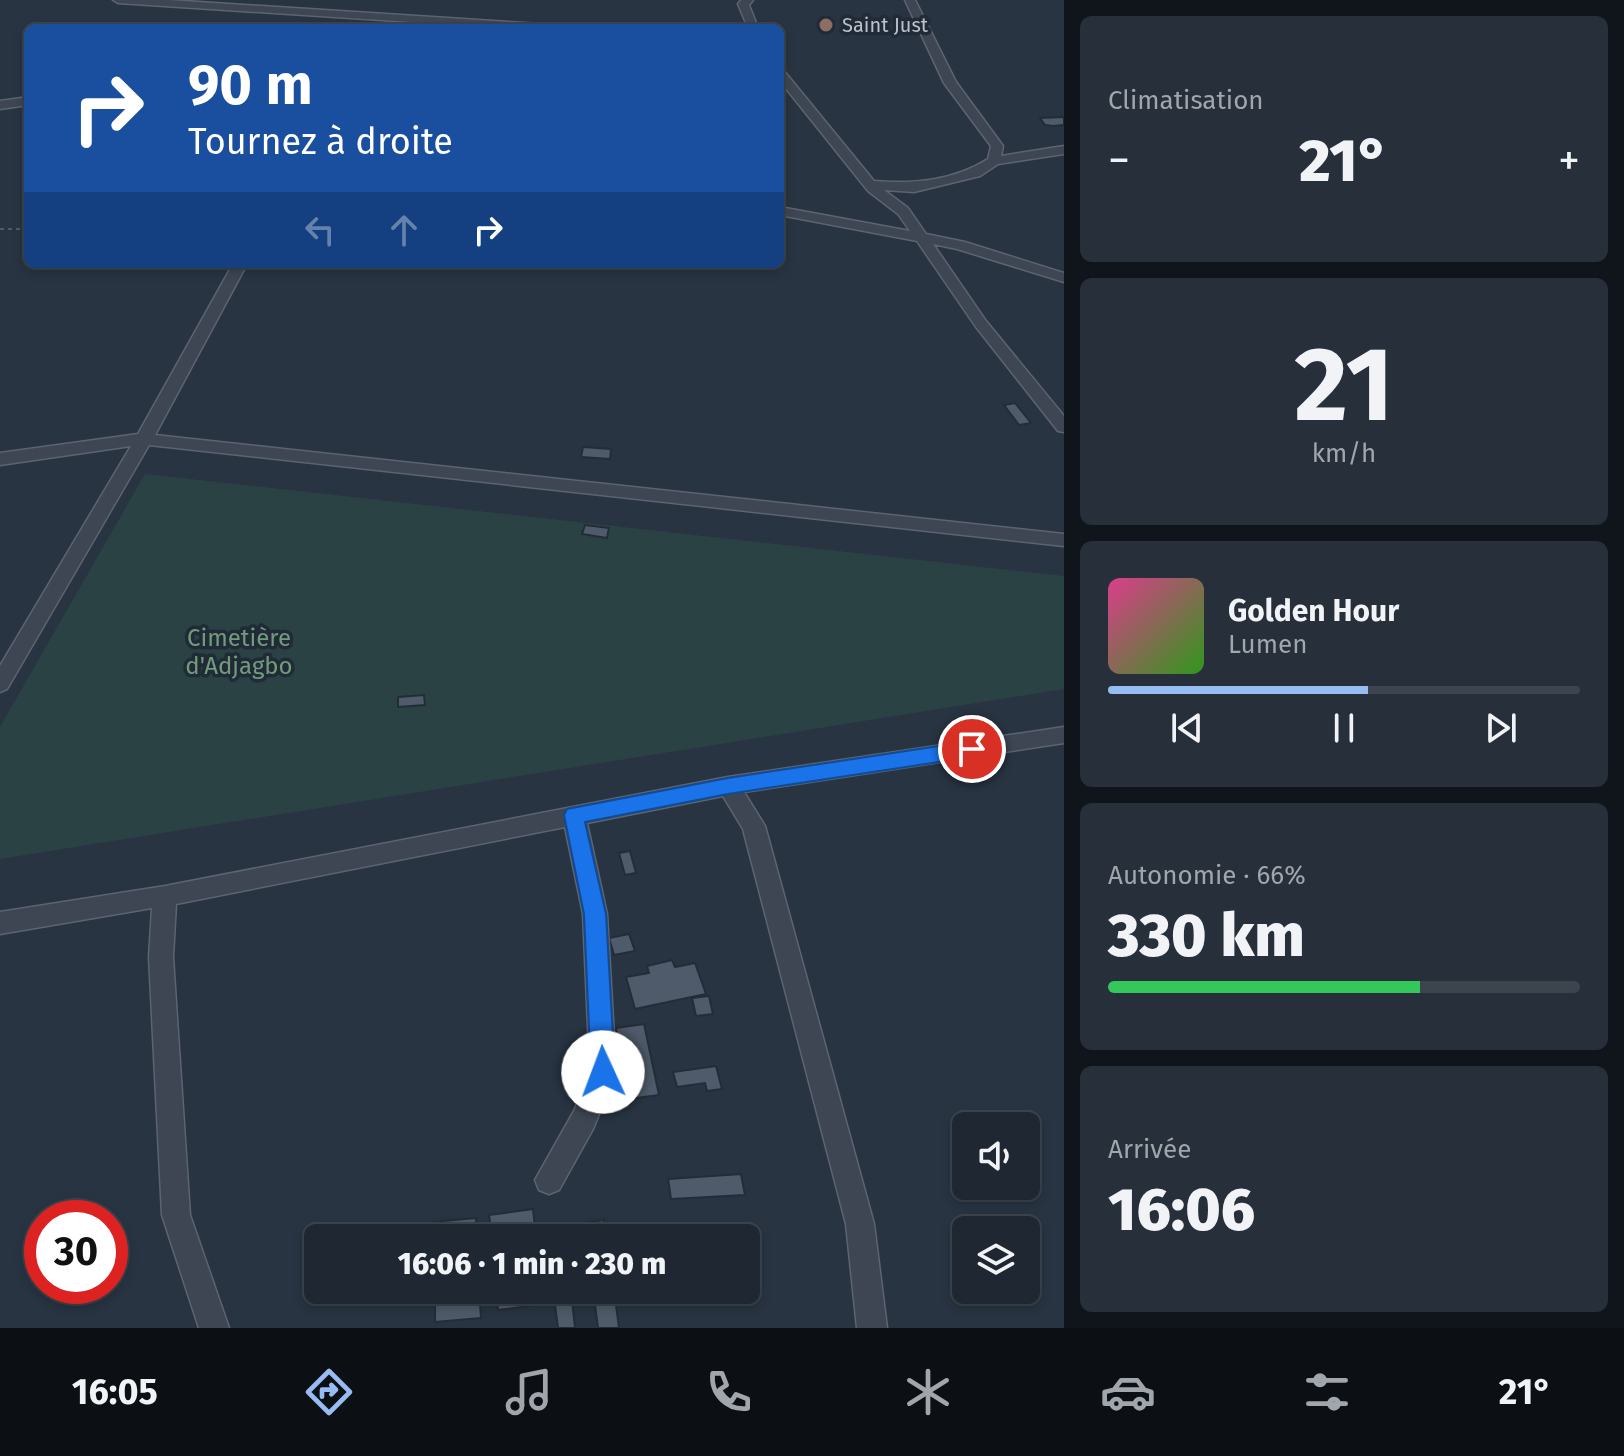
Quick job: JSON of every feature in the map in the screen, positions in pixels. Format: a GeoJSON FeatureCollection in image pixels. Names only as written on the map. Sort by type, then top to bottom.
{"type":"FeatureCollection","features":[{"type":"Feature","properties":{"kind":"street"},"geometry":{"type":"LineString","coordinates":[[118,0],[163,1],[243,14],[409,24]]}},
{"type":"Feature","properties":{"kind":"street"},"geometry":{"type":"LineString","coordinates":[[748,0],[743,4],[751,24]]}},
{"type":"Feature","properties":{"kind":"street"},"geometry":{"type":"LineString","coordinates":[[910,0],[950,83],[997,146],[994,161]]}},
{"type":"Feature","properties":{"kind":"street"},"geometry":{"type":"LineString","coordinates":[[784,78],[872,185],[903,211],[981,324],[1064,427]]}},
{"type":"Feature","properties":{"kind":"street"},"geometry":{"type":"LineString","coordinates":[[0,105],[24,102]]}},
{"type":"Feature","properties":{"kind":"street"},"geometry":{"type":"LineString","coordinates":[[872,185],[914,188],[975,173],[994,161],[1064,150]]}},
{"type":"Feature","properties":{"kind":"street"},"geometry":{"type":"LineString","coordinates":[[903,211],[914,188]]}},
{"type":"Feature","properties":{"kind":"street"},"geometry":{"type":"LineString","coordinates":[[784,212],[960,245],[1064,278]]}},
{"type":"Feature","properties":{"kind":"street"},"geometry":{"type":"LineString","coordinates":[[0,684],[144,439],[238,268]]}},
{"type":"Feature","properties":{"kind":"street"},"geometry":{"type":"LineString","coordinates":[[0,459],[144,439],[1064,540]]}},
{"type":"Feature","properties":{"kind":"street"},"geometry":{"type":"LineString","coordinates":[[0,923],[165,896],[728,786],[1064,735]]}},
{"type":"Feature","properties":{"kind":"street"},"geometry":{"type":"LineString","coordinates":[[728,786],[754,826],[810,1033],[860,1224],[872,1328]]}},
{"type":"Feature","properties":{"kind":"street"},"geometry":{"type":"LineString","coordinates":[[549,1180],[584,1120],[603,1072],[595,914],[574,815]]}},
{"type":"Feature","properties":{"kind":"street"},"geometry":{"type":"LineString","coordinates":[[165,896],[161,957],[176,1215],[214,1328]]}},
{"type":"Feature","properties":{"kind":"path"},"geometry":{"type":"LineString","coordinates":[[0,229],[24,229]]}},
{"type":"Feature","properties":{"kind":"green space","name":"Cimetière d'Adjagbo"},"geometry":{"type":"Polygon","coordinates":[[[145,474],[1064,576],[1064,689],[0,859],[0,727],[145,474]]]}},
{"type":"Feature","properties":{"kind":"building"},"geometry":{"type":"Polygon","coordinates":[[[1064,117],[1064,125],[1053,126],[1045,125],[1040,118],[1064,117]]]}},
{"type":"Feature","properties":{"kind":"building"},"geometry":{"type":"Polygon","coordinates":[[[1015,403],[1031,423],[1019,425],[1004,405],[1015,403]]]}},
{"type":"Feature","properties":{"kind":"building"},"geometry":{"type":"Polygon","coordinates":[[[583,447],[611,449],[610,459],[581,457],[583,447]]]}},
{"type":"Feature","properties":{"kind":"building"},"geometry":{"type":"Polygon","coordinates":[[[585,525],[609,528],[607,538],[582,534],[585,525]]]}},
{"type":"Feature","properties":{"kind":"building"},"geometry":{"type":"Polygon","coordinates":[[[424,695],[425,705],[398,707],[398,697],[424,695]]]}},
{"type":"Feature","properties":{"kind":"building"},"geometry":{"type":"Polygon","coordinates":[[[630,851],[636,873],[625,875],[619,853],[630,851]]]}},
{"type":"Feature","properties":{"kind":"building"},"geometry":{"type":"Polygon","coordinates":[[[629,934],[635,951],[614,955],[609,938],[629,934]]]}},
{"type":"Feature","properties":{"kind":"building"},"geometry":{"type":"Polygon","coordinates":[[[672,960],[675,967],[695,963],[706,994],[635,1009],[626,977],[649,973],[647,966],[672,960]]]}},
{"type":"Feature","properties":{"kind":"building"},"geometry":{"type":"Polygon","coordinates":[[[709,996],[713,1014],[696,1016],[692,998],[709,996]]]}},
{"type":"Feature","properties":{"kind":"building"},"geometry":{"type":"Polygon","coordinates":[[[644,1024],[659,1095],[629,1099],[616,1028],[644,1024]]]}},
{"type":"Feature","properties":{"kind":"building"},"geometry":{"type":"Polygon","coordinates":[[[716,1066],[722,1089],[707,1091],[705,1083],[677,1087],[673,1072],[716,1066]]]}},
{"type":"Feature","properties":{"kind":"building"},"geometry":{"type":"Polygon","coordinates":[[[741,1174],[745,1195],[671,1199],[668,1179],[741,1174]]]}},
{"type":"Feature","properties":{"kind":"building"},"geometry":{"type":"Polygon","coordinates":[[[533,1209],[535,1224],[490,1224],[489,1215],[533,1209]]]}},
{"type":"Feature","properties":{"kind":"building"},"geometry":{"type":"Polygon","coordinates":[[[476,1218],[476,1224],[433,1224],[476,1218]]]}},
{"type":"Feature","properties":{"kind":"building"},"geometry":{"type":"Polygon","coordinates":[[[604,1220],[604,1224],[584,1224],[604,1220]]]}},
{"type":"Feature","properties":{"kind":"building"},"geometry":{"type":"Polygon","coordinates":[[[435,1304],[480,1304],[481,1318],[435,1322],[435,1304]]]}},
{"type":"Feature","properties":{"kind":"building"},"geometry":{"type":"Polygon","coordinates":[[[497,1304],[544,1304],[498,1310],[497,1304]]]}},
{"type":"Feature","properties":{"kind":"building"},"geometry":{"type":"Polygon","coordinates":[[[555,1304],[572,1304],[575,1328],[558,1328],[555,1304]]]}},
{"type":"Feature","properties":{"kind":"building"},"geometry":{"type":"Polygon","coordinates":[[[595,1304],[616,1304],[619,1328],[598,1328],[595,1304]]]}},
{"type":"Feature","properties":{"kind":"place","name":"Saint Just"},"geometry":{"type":"Point","coordinates":[826,25]}},
{"type":"Feature","properties":{"kind":"route"},"geometry":{"type":"LineString","coordinates":[[603,1072],[595,914],[589,874],[574,815],[728,786],[972,749]]}}]}
